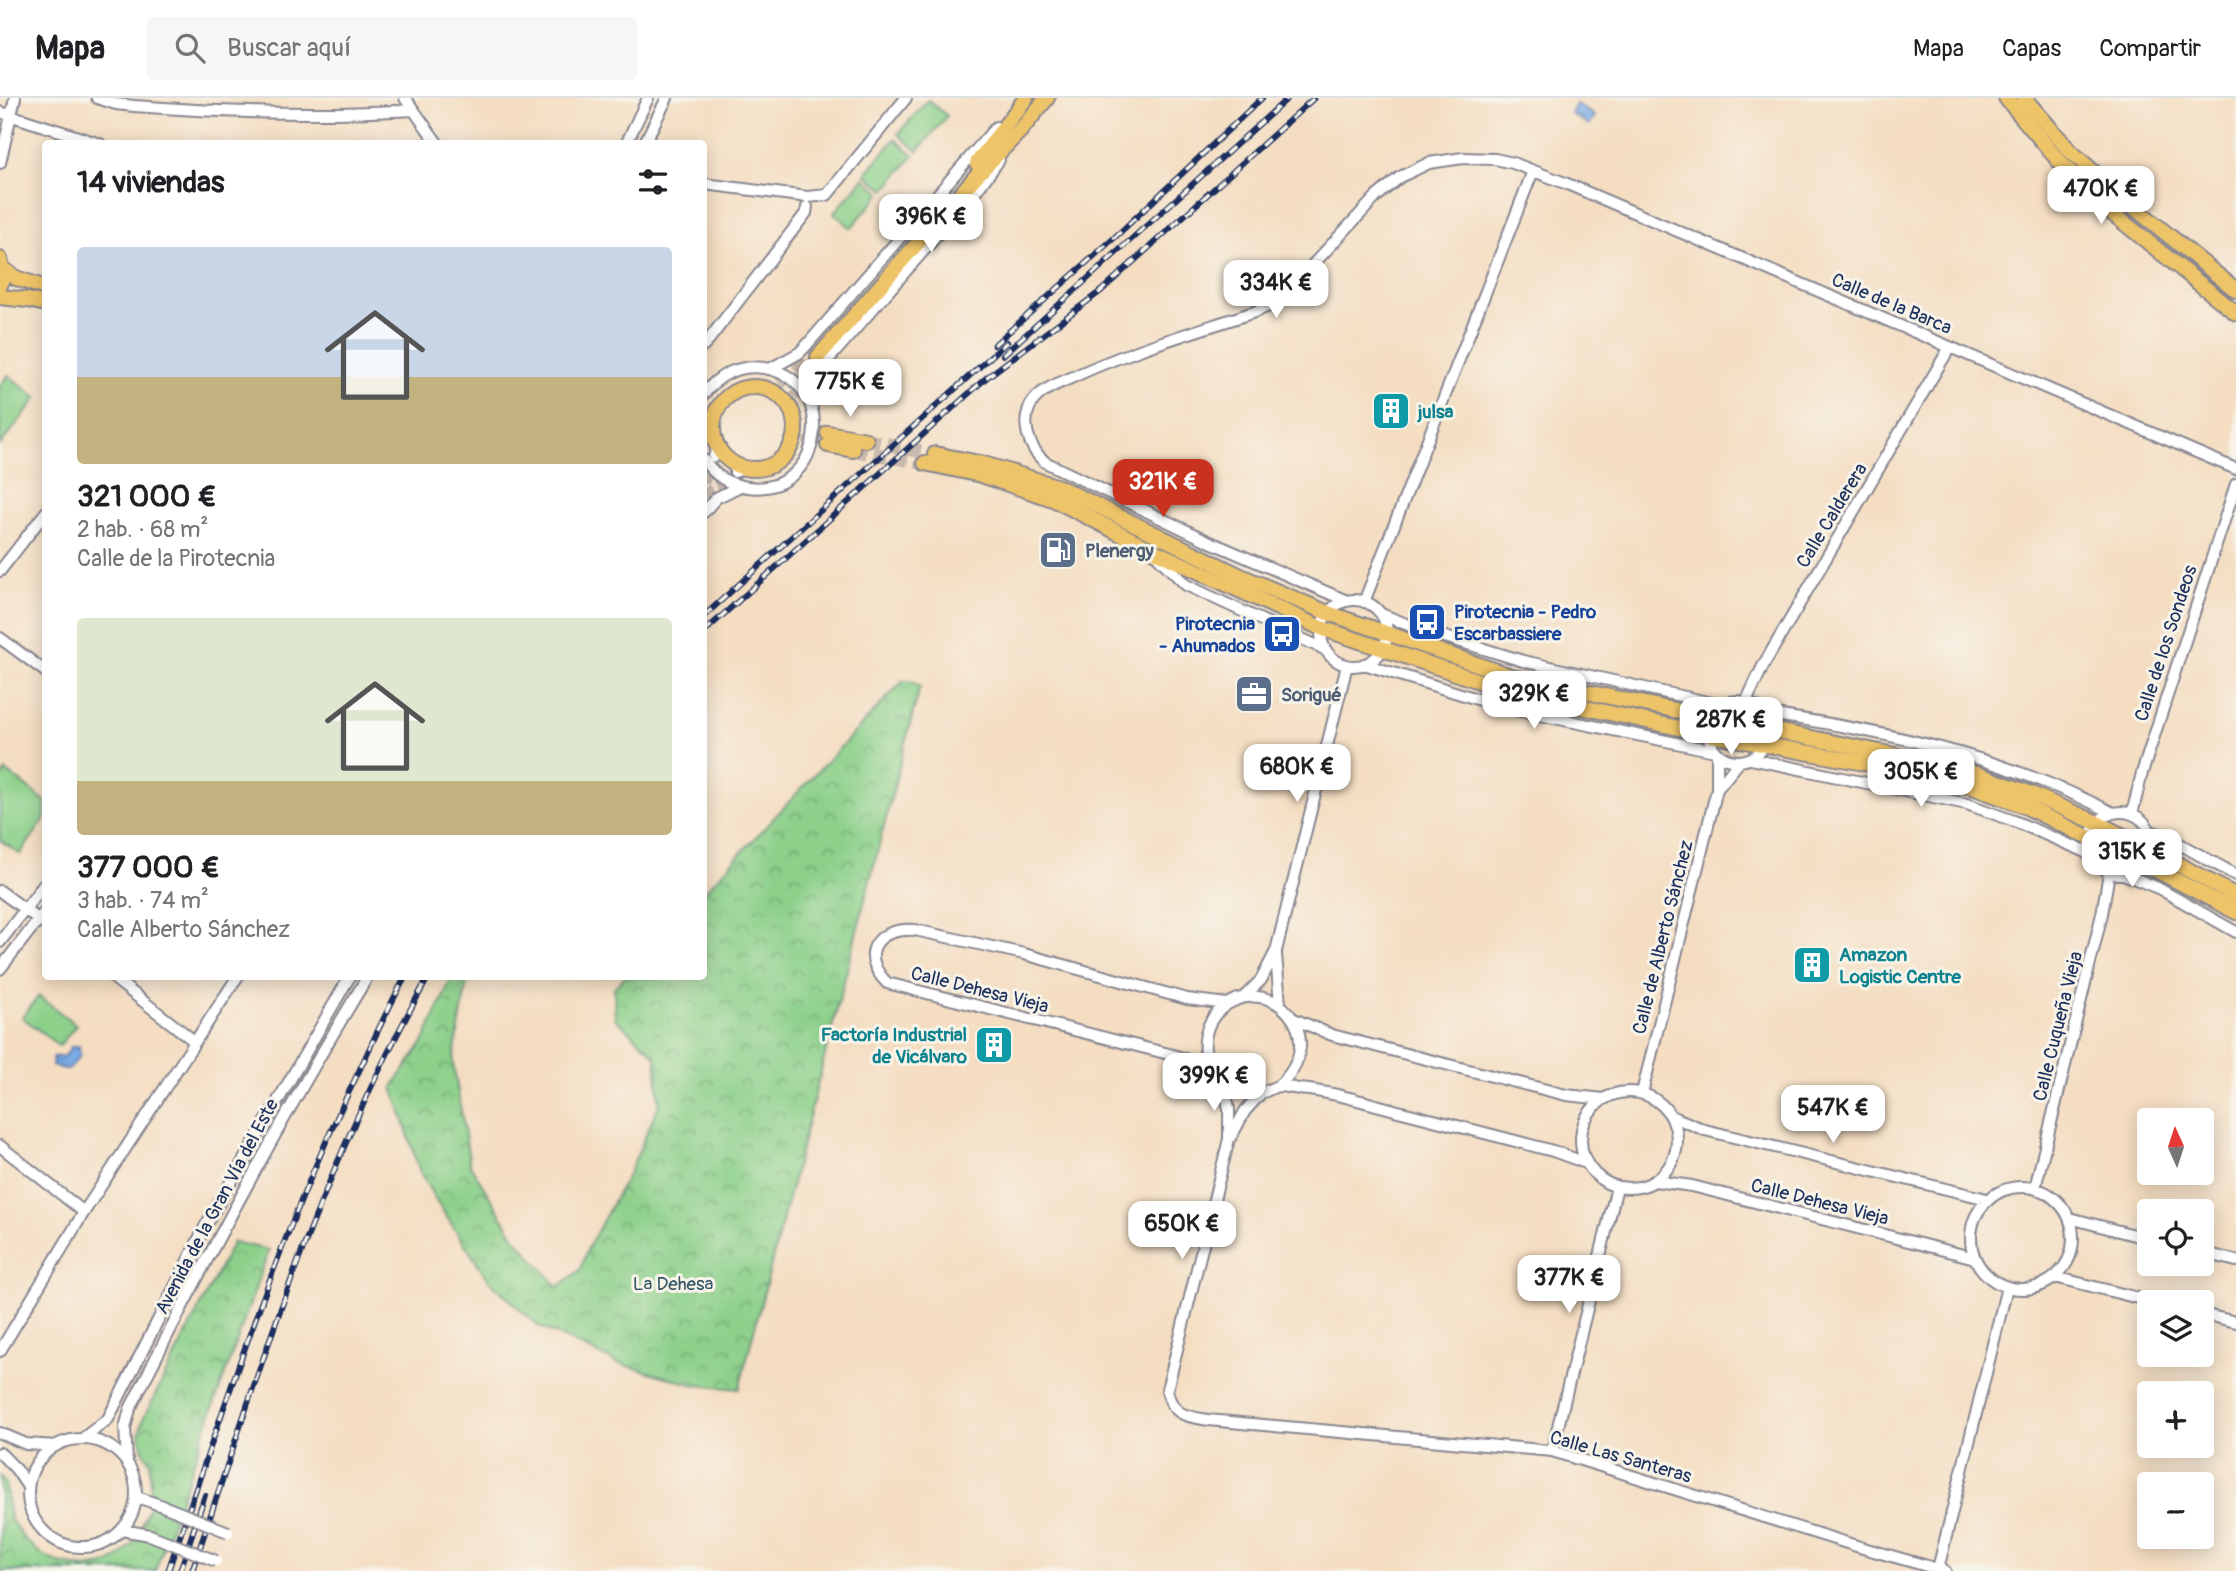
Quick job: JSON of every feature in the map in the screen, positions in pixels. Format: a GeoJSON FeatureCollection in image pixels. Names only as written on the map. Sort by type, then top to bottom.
{"type":"FeatureCollection","features":[{"type":"Feature","properties":{"kind":"main road"},"geometry":{"type":"LineString","coordinates":[[1024,99],[975,166],[817,355],[1047,98]]}},
{"type":"Feature","properties":{"kind":"main road"},"geometry":{"type":"LineString","coordinates":[[2006,98],[2059,161],[2112,213],[2234,309]]}},
{"type":"Feature","properties":{"kind":"main road"},"geometry":{"type":"LineString","coordinates":[[2024,98],[2070,151],[2125,200],[2236,290]]}},
{"type":"Feature","properties":{"kind":"main road"},"geometry":{"type":"LineString","coordinates":[[0,286],[1,264]]}},
{"type":"Feature","properties":{"kind":"main road"},"geometry":{"type":"LineString","coordinates":[[1,264],[16,278],[42,287]]}},
{"type":"Feature","properties":{"kind":"main road"},"geometry":{"type":"LineString","coordinates":[[0,297],[42,303]]}},
{"type":"Feature","properties":{"kind":"main road"},"geometry":{"type":"LineString","coordinates":[[773,386],[797,426],[781,458],[770,466],[739,470],[711,447],[713,408],[740,389],[773,386]]}},
{"type":"Feature","properties":{"kind":"main road"},"geometry":{"type":"LineString","coordinates":[[853,450],[828,439],[866,440]]}},
{"type":"Feature","properties":{"kind":"main road"},"geometry":{"type":"LineString","coordinates":[[2236,896],[2097,823],[1977,774],[1517,678],[1328,612],[1232,572],[1059,487],[984,464],[930,459],[1053,499],[1150,549],[1321,628],[1512,692],[1765,746],[1886,767],[1972,787],[2022,805],[2090,840],[2145,864],[2236,912]]}},
{"type":"Feature","properties":{"kind":"street"},"geometry":{"type":"LineString","coordinates":[[0,163],[6,113],[15,98]]}},
{"type":"Feature","properties":{"kind":"street"},"geometry":{"type":"LineString","coordinates":[[97,98],[134,106],[283,114],[414,110]]}},
{"type":"Feature","properties":{"kind":"street"},"geometry":{"type":"LineString","coordinates":[[405,98],[435,140]]}},
{"type":"Feature","properties":{"kind":"street"},"geometry":{"type":"LineString","coordinates":[[628,140],[648,98]]}},
{"type":"Feature","properties":{"kind":"street"},"geometry":{"type":"LineString","coordinates":[[646,140],[667,98]]}},
{"type":"Feature","properties":{"kind":"street"},"geometry":{"type":"LineString","coordinates":[[707,184],[808,197],[827,195],[906,98]]}},
{"type":"Feature","properties":{"kind":"street"},"geometry":{"type":"LineString","coordinates":[[769,369],[799,353],[806,346],[1004,118],[1024,99]]}},
{"type":"Feature","properties":{"kind":"street"},"geometry":{"type":"LineString","coordinates":[[6,113],[88,140]]}},
{"type":"Feature","properties":{"kind":"street"},"geometry":{"type":"LineString","coordinates":[[811,405],[816,380],[824,365],[980,186],[1020,131]]}},
{"type":"Feature","properties":{"kind":"street","name":"Calle de la Barca"},"geometry":{"type":"LineString","coordinates":[[1364,602],[1347,600],[1229,551],[1064,473],[1034,453],[1029,442],[1028,414],[1034,400],[1047,389],[1096,366],[1278,302],[1376,197],[1400,177],[1429,163],[1496,159],[1533,171],[2236,469]]}},
{"type":"Feature","properties":{"kind":"street"},"geometry":{"type":"LineString","coordinates":[[1533,171],[1364,602],[1381,614],[1416,628],[1523,661],[1721,705]]}},
{"type":"Feature","properties":{"kind":"street"},"geometry":{"type":"LineString","coordinates":[[707,342],[799,223],[807,207]]}},
{"type":"Feature","properties":{"kind":"street","name":"Calle Calderera"},"geometry":{"type":"LineString","coordinates":[[1746,702],[1763,664],[1950,347]]}},
{"type":"Feature","properties":{"kind":"street"},"geometry":{"type":"LineString","coordinates":[[707,390],[715,381],[735,370],[750,367],[769,369],[793,381],[804,393],[815,420],[810,451],[798,469],[786,479],[768,486],[740,486],[719,477],[711,447]]}},
{"type":"Feature","properties":{"kind":"street","name":"Calle de los Sondeos"},"geometry":{"type":"LineString","coordinates":[[2132,814],[2142,773],[2236,484]]}},
{"type":"Feature","properties":{"kind":"street"},"geometry":{"type":"LineString","coordinates":[[707,508],[716,498],[740,486]]}},
{"type":"Feature","properties":{"kind":"street"},"geometry":{"type":"LineString","coordinates":[[0,571],[42,517]]}},
{"type":"Feature","properties":{"kind":"street"},"geometry":{"type":"LineString","coordinates":[[1150,549],[1186,585],[1326,650],[1335,659],[1347,664],[1364,664],[1506,708],[1716,753],[1739,762],[1751,759],[1967,804],[2084,851],[2109,873],[2126,875],[2158,888],[2236,932]]}},
{"type":"Feature","properties":{"kind":"street"},"geometry":{"type":"LineString","coordinates":[[1326,650],[1321,639],[1321,628],[1328,612],[1347,600]]}},
{"type":"Feature","properties":{"kind":"street"},"geometry":{"type":"LineString","coordinates":[[1364,664],[1382,649],[1387,633],[1381,614]]}},
{"type":"Feature","properties":{"kind":"street"},"geometry":{"type":"LineString","coordinates":[[0,638],[42,669]]}},
{"type":"Feature","properties":{"kind":"street"},"geometry":{"type":"LineString","coordinates":[[1244,998],[1261,980],[1276,951],[1347,664]]}},
{"type":"Feature","properties":{"kind":"street"},"geometry":{"type":"LineString","coordinates":[[1716,753],[1707,734],[1711,717],[1721,705],[1732,701],[1746,702],[1762,713],[1895,736],[1983,759],[2035,777],[2113,813],[2132,814],[2144,821],[2150,831],[2152,850],[2145,864],[2126,875]]}},
{"type":"Feature","properties":{"kind":"street"},"geometry":{"type":"LineString","coordinates":[[1751,759],[1765,746],[1768,730],[1762,713]]}},
{"type":"Feature","properties":{"kind":"street","name":"Calle de Alberto Sánchez"},"geometry":{"type":"LineString","coordinates":[[1642,1093],[1717,789],[1716,753]]}},
{"type":"Feature","properties":{"kind":"street","name":"Calle de Alberto Sánchez"},"geometry":{"type":"LineString","coordinates":[[1717,789],[1739,762]]}},
{"type":"Feature","properties":{"kind":"street"},"geometry":{"type":"LineString","coordinates":[[2094,860],[2090,840],[2097,823],[2113,813]]}},
{"type":"Feature","properties":{"kind":"street"},"geometry":{"type":"LineString","coordinates":[[2150,831],[2165,836],[2236,876]]}},
{"type":"Feature","properties":{"kind":"street","name":"Calle Cuqueña Vieja"},"geometry":{"type":"LineString","coordinates":[[2035,1188],[2102,914],[2109,873]]}},
{"type":"Feature","properties":{"kind":"street"},"geometry":{"type":"LineString","coordinates":[[0,942],[42,887]]}},
{"type":"Feature","properties":{"kind":"street"},"geometry":{"type":"LineString","coordinates":[[0,891],[24,909],[42,918]]}},
{"type":"Feature","properties":{"kind":"street"},"geometry":{"type":"LineString","coordinates":[[0,969],[42,919]]}},
{"type":"Feature","properties":{"kind":"street","name":"Calle Dehesa Vieja"},"geometry":{"type":"LineString","coordinates":[[1220,1080],[1194,1062],[1173,1055],[887,983],[878,974],[873,963],[873,950],[885,933],[900,929],[915,930],[1024,954],[1187,999],[1227,1004]]}},
{"type":"Feature","properties":{"kind":"street"},"geometry":{"type":"LineString","coordinates":[[1276,951],[1280,1005]]}},
{"type":"Feature","properties":{"kind":"street"},"geometry":{"type":"LineString","coordinates":[[116,980],[194,1041]]}},
{"type":"Feature","properties":{"kind":"street"},"geometry":{"type":"LineString","coordinates":[[0,1351],[83,1213],[235,980]]}},
{"type":"Feature","properties":{"kind":"street","name":"Avenida de la Gran Vía del Este"},"geometry":{"type":"LineString","coordinates":[[82,1439],[108,1419],[205,1227],[348,980]]}},
{"type":"Feature","properties":{"kind":"street","name":"Avenida de la Gran Vía del Este"},"geometry":{"type":"LineString","coordinates":[[127,1462],[125,1428],[130,1409],[265,1152],[366,980]]}},
{"type":"Feature","properties":{"kind":"street"},"geometry":{"type":"LineString","coordinates":[[1257,997],[1280,1005],[1293,1019],[1300,1033],[1298,1063],[1290,1076],[1278,1086],[1262,1093],[1236,1091],[1220,1080],[1209,1066],[1204,1043],[1210,1021],[1227,1004],[1244,998],[1257,997]]}},
{"type":"Feature","properties":{"kind":"street"},"geometry":{"type":"LineString","coordinates":[[1293,1019],[1332,1035],[1566,1095],[1604,1099],[1629,1092],[1642,1093],[1663,1106],[1676,1129],[1676,1152],[1666,1171],[1655,1181],[1643,1186],[1617,1187],[1594,1174],[1586,1163],[1582,1149],[1583,1127],[1593,1108],[1604,1099]]}},
{"type":"Feature","properties":{"kind":"street"},"geometry":{"type":"LineString","coordinates":[[1220,1080],[1229,1109],[1229,1139]]}},
{"type":"Feature","properties":{"kind":"street"},"geometry":{"type":"LineString","coordinates":[[1278,1086],[1319,1091],[1540,1147],[1586,1163]]}},
{"type":"Feature","properties":{"kind":"street"},"geometry":{"type":"LineString","coordinates":[[1229,1139],[1245,1111],[1262,1093]]}},
{"type":"Feature","properties":{"kind":"street"},"geometry":{"type":"LineString","coordinates":[[1671,1116],[1705,1130],[1987,1199]]}},
{"type":"Feature","properties":{"kind":"street","name":"Calle Las Santeras"},"geometry":{"type":"LineString","coordinates":[[1229,1139],[1167,1390],[1169,1402],[1175,1410],[1208,1420],[1552,1451],[1942,1570]]}},
{"type":"Feature","properties":{"kind":"street"},"geometry":{"type":"LineString","coordinates":[[0,1146],[83,1213]]}},
{"type":"Feature","properties":{"kind":"street","name":"Calle Dehesa Vieja"},"geometry":{"type":"LineString","coordinates":[[1655,1181],[1692,1186],[1975,1258]]}},
{"type":"Feature","properties":{"kind":"street"},"geometry":{"type":"LineString","coordinates":[[2018,1186],[2035,1188],[2050,1194],[2062,1205],[2070,1218],[2074,1234],[2072,1250],[2066,1265],[2055,1277],[2040,1286],[2024,1289],[2007,1287],[1994,1281],[1983,1271],[1975,1258],[1971,1243],[1972,1227],[1987,1199],[2002,1190],[2018,1186]]}},
{"type":"Feature","properties":{"kind":"street"},"geometry":{"type":"LineString","coordinates":[[1552,1451],[1617,1187]]}},
{"type":"Feature","properties":{"kind":"street"},"geometry":{"type":"LineString","coordinates":[[2070,1218],[2137,1236]]}},
{"type":"Feature","properties":{"kind":"street"},"geometry":{"type":"LineString","coordinates":[[2214,1255],[2236,1261]]}},
{"type":"Feature","properties":{"kind":"street"},"geometry":{"type":"LineString","coordinates":[[2055,1277],[2137,1298]]}},
{"type":"Feature","properties":{"kind":"street"},"geometry":{"type":"LineString","coordinates":[[1942,1570],[2007,1287]]}},
{"type":"Feature","properties":{"kind":"street"},"geometry":{"type":"LineString","coordinates":[[2214,1317],[2236,1322]]}},
{"type":"Feature","properties":{"kind":"street"},"geometry":{"type":"LineString","coordinates":[[0,1433],[26,1444],[56,1446]]}},
{"type":"Feature","properties":{"kind":"street"},"geometry":{"type":"LineString","coordinates":[[82,1439],[105,1444],[119,1453],[127,1462],[135,1482],[137,1497],[132,1515],[122,1531],[105,1543],[85,1548],[55,1540],[39,1526],[33,1517],[28,1497],[28,1487],[37,1463],[56,1446],[82,1439]]}},
{"type":"Feature","properties":{"kind":"street"},"geometry":{"type":"LineString","coordinates":[[0,1453],[16,1469],[28,1487]]}},
{"type":"Feature","properties":{"kind":"street"},"geometry":{"type":"LineString","coordinates":[[137,1497],[228,1532]]}},
{"type":"Feature","properties":{"kind":"street"},"geometry":{"type":"LineString","coordinates":[[122,1531],[150,1535],[216,1561]]}},
{"type":"Feature","properties":{"kind":"green space"},"geometry":{"type":"Polygon","coordinates":[[[928,100],[947,116],[918,151],[898,134],[928,100]]]}},
{"type":"Feature","properties":{"kind":"green space"},"geometry":{"type":"Polygon","coordinates":[[[895,139],[914,155],[885,190],[865,174],[895,139]]]}},
{"type":"Feature","properties":{"kind":"green space"},"geometry":{"type":"Polygon","coordinates":[[[864,178],[881,193],[851,228],[834,213],[864,178]]]}},
{"type":"Feature","properties":{"kind":"green space"},"geometry":{"type":"Polygon","coordinates":[[[8,375],[37,398],[0,445],[0,385],[8,375]]]}},
{"type":"Feature","properties":{"kind":"green space","name":"La Dehesa"},"geometry":{"type":"Polygon","coordinates":[[[903,681],[920,686],[739,1389],[695,1385],[617,1363],[538,1326],[489,1280],[438,1204],[420,1172],[393,1087],[424,1041],[451,980],[467,980],[453,1062],[470,1165],[516,1239],[558,1287],[580,1270],[588,1248],[630,1171],[659,1105],[656,1056],[615,1018],[614,988],[621,980],[707,980],[707,889],[903,681]]]}},
{"type":"Feature","properties":{"kind":"green space"},"geometry":{"type":"Polygon","coordinates":[[[6,771],[42,799],[42,823],[20,854],[0,840],[0,779],[6,771]]]}},
{"type":"Feature","properties":{"kind":"green space"},"geometry":{"type":"Polygon","coordinates":[[[39,996],[76,1025],[59,1046],[22,1017],[39,996]]]}},
{"type":"Feature","properties":{"kind":"green space"},"geometry":{"type":"Polygon","coordinates":[[[233,1242],[269,1250],[155,1571],[0,1571],[0,1476],[5,1482],[10,1518],[24,1539],[41,1554],[59,1563],[85,1568],[105,1565],[120,1557],[134,1542],[151,1503],[150,1462],[143,1450],[139,1434],[144,1417],[233,1242]]]}},
{"type":"Feature","properties":{"kind":"water"},"geometry":{"type":"Polygon","coordinates":[[[1576,104],[1595,116],[1589,125],[1571,114],[1576,104]]]}},
{"type":"Feature","properties":{"kind":"water"},"geometry":{"type":"Polygon","coordinates":[[[72,1046],[79,1046],[80,1056],[68,1070],[52,1065],[53,1057],[65,1056],[72,1046]]]}},
{"type":"Feature","properties":{"kind":"tunnel"},"geometry":{"type":"LineString","coordinates":[[779,383],[815,353]]}},
{"type":"Feature","properties":{"kind":"tunnel"},"geometry":{"type":"LineString","coordinates":[[796,398],[815,362]]}},
{"type":"Feature","properties":{"kind":"tunnel"},"geometry":{"type":"LineString","coordinates":[[866,440],[935,454]]}},
{"type":"Feature","properties":{"kind":"tunnel"},"geometry":{"type":"LineString","coordinates":[[803,444],[828,445]]}},
{"type":"Feature","properties":{"kind":"tunnel"},"geometry":{"type":"LineString","coordinates":[[853,450],[925,463]]}},
{"type":"Feature","properties":{"kind":"tunnel"},"geometry":{"type":"LineString","coordinates":[[707,476],[713,463]]}},
{"type":"Feature","properties":{"kind":"tunnel"},"geometry":{"type":"LineString","coordinates":[[707,493],[729,476]]}},
{"type":"Feature","properties":{"kind":"railway"},"geometry":{"type":"LineString","coordinates":[[994,345],[1113,239],[1262,98]]}},
{"type":"Feature","properties":{"kind":"railway"},"geometry":{"type":"LineString","coordinates":[[1003,355],[1288,98]]}},
{"type":"Feature","properties":{"kind":"railway"},"geometry":{"type":"LineString","coordinates":[[707,629],[986,378],[1101,291],[1314,98]]}},
{"type":"Feature","properties":{"kind":"railway"},"geometry":{"type":"LineString","coordinates":[[707,613],[1007,342]]}},
{"type":"Feature","properties":{"kind":"railway"},"geometry":{"type":"LineString","coordinates":[[168,1571],[279,1255],[330,1132],[404,980]]}},
{"type":"Feature","properties":{"kind":"railway"},"geometry":{"type":"LineString","coordinates":[[192,1571],[269,1343],[325,1193],[356,1119],[427,980]]}},
{"type":"Feature","properties":{"kind":"railway"},"geometry":{"type":"LineString","coordinates":[[180,1571],[205,1495]]}},
{"type":"Feature","properties":{"kind":"place","name":"julsa"},"geometry":{"type":"Point","coordinates":[1391,411]}},
{"type":"Feature","properties":{"kind":"place","name":"Plenergy"},"geometry":{"type":"Point","coordinates":[1058,550]}},
{"type":"Feature","properties":{"kind":"place","name":"Pirotecnia - Pedro Escarbassiere"},"geometry":{"type":"Point","coordinates":[1427,622]}},
{"type":"Feature","properties":{"kind":"place","name":"Pirotecnia - Ahumados"},"geometry":{"type":"Point","coordinates":[1282,634]}},
{"type":"Feature","properties":{"kind":"place","name":"Sorigué"},"geometry":{"type":"Point","coordinates":[1254,694]}},
{"type":"Feature","properties":{"kind":"place","name":"Amazon Logistic Centre"},"geometry":{"type":"Point","coordinates":[1812,965]}},
{"type":"Feature","properties":{"kind":"place","name":"Factoría Industrial de Vicálvaro"},"geometry":{"type":"Point","coordinates":[994,1045]}}]}
